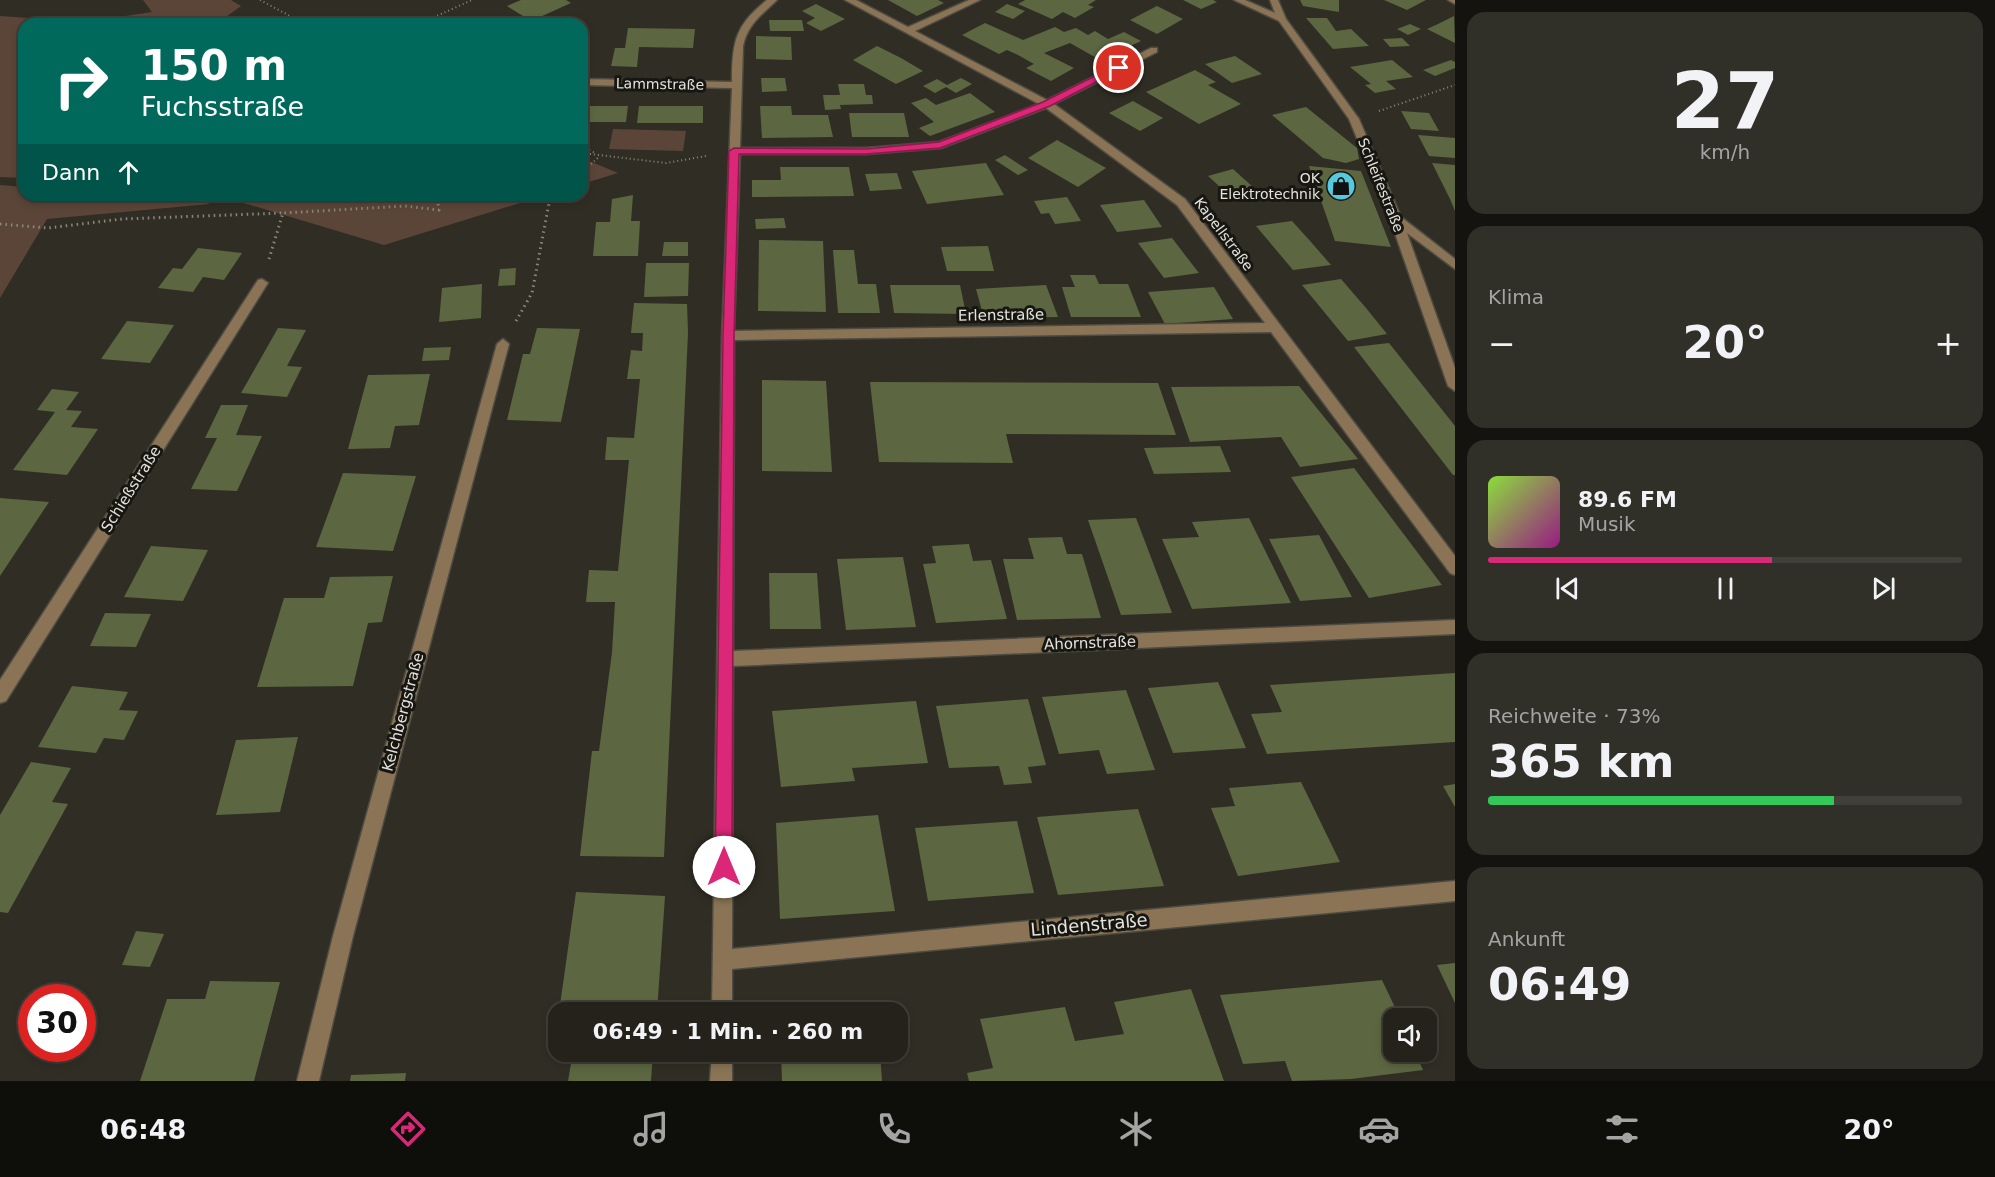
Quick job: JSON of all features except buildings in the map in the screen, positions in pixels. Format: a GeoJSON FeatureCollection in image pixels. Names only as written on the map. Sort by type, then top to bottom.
{"type":"FeatureCollection","features":[{"type":"Feature","properties":{"kind":"street"},"geometry":{"type":"LineString","coordinates":[[722,1002],[729,336],[737,44],[750,16],[773,0]]}},
{"type":"Feature","properties":{"kind":"street","name":"Kapellstraße"},"geometry":{"type":"LineString","coordinates":[[849,0],[910,30],[1047,104],[1181,202],[1453,559]]}},
{"type":"Feature","properties":{"kind":"street"},"geometry":{"type":"LineString","coordinates":[[910,30],[976,0]]}},
{"type":"Feature","properties":{"kind":"street"},"geometry":{"type":"LineString","coordinates":[[1238,0],[1282,19]]}},
{"type":"Feature","properties":{"kind":"street","name":"Schleifestraße"},"geometry":{"type":"LineString","coordinates":[[1274,0],[1282,19],[1354,119],[1396,219],[1455,386]]}},
{"type":"Feature","properties":{"kind":"street"},"geometry":{"type":"LineString","coordinates":[[734,151],[866,152],[940,145],[1047,104],[1154,50]]}},
{"type":"Feature","properties":{"kind":"street","name":"Lammstraße"},"geometry":{"type":"LineString","coordinates":[[588,82],[737,85]]}},
{"type":"Feature","properties":{"kind":"street"},"geometry":{"type":"LineString","coordinates":[[1396,219],[1455,265]]}},
{"type":"Feature","properties":{"kind":"street","name":"Schießstraße"},"geometry":{"type":"LineString","coordinates":[[0,695],[262,283]]}},
{"type":"Feature","properties":{"kind":"street","name":"Erlenstraße"},"geometry":{"type":"LineString","coordinates":[[729,336],[1275,327]]}},
{"type":"Feature","properties":{"kind":"street","name":"Kelchbergstraße"},"geometry":{"type":"LineString","coordinates":[[308,1081],[349,913],[503,344]]}},
{"type":"Feature","properties":{"kind":"street","name":"Ahornstraße"},"geometry":{"type":"LineString","coordinates":[[726,658],[1455,627]]}},
{"type":"Feature","properties":{"kind":"street","name":"Lindenstraße"},"geometry":{"type":"LineString","coordinates":[[723,960],[1455,891]]}},
{"type":"Feature","properties":{"kind":"street"},"geometry":{"type":"LineString","coordinates":[[721,1081],[722,1062]]}},
{"type":"Feature","properties":{"kind":"path"},"geometry":{"type":"LineString","coordinates":[[260,0],[294,18]]}},
{"type":"Feature","properties":{"kind":"path"},"geometry":{"type":"LineString","coordinates":[[432,18],[472,0]]}},
{"type":"Feature","properties":{"kind":"path"},"geometry":{"type":"LineString","coordinates":[[1354,119],[1455,85]]}},
{"type":"Feature","properties":{"kind":"path"},"geometry":{"type":"LineString","coordinates":[[588,150],[601,155]]}},
{"type":"Feature","properties":{"kind":"path"},"geometry":{"type":"LineString","coordinates":[[588,154],[666,163],[734,151]]}},
{"type":"Feature","properties":{"kind":"path"},"geometry":{"type":"LineString","coordinates":[[588,166],[601,155]]}},
{"type":"Feature","properties":{"kind":"path"},"geometry":{"type":"LineString","coordinates":[[0,224],[48,228],[122,219],[405,206],[439,210],[438,201]]}},
{"type":"Feature","properties":{"kind":"path"},"geometry":{"type":"LineString","coordinates":[[503,344],[532,293],[549,201]]}},
{"type":"Feature","properties":{"kind":"path"},"geometry":{"type":"LineString","coordinates":[[262,283],[283,213]]}},
{"type":"Feature","properties":{"kind":"shaded area"},"geometry":{"type":"Polygon","coordinates":[[[143,0],[231,0],[241,6],[224,18],[112,18],[152,12],[143,0]]]}},
{"type":"Feature","properties":{"kind":"shaded area"},"geometry":{"type":"Polygon","coordinates":[[[0,16],[28,18],[18,18],[18,178],[0,177],[0,16]]]}},
{"type":"Feature","properties":{"kind":"shaded area"},"geometry":{"type":"Polygon","coordinates":[[[613,129],[686,131],[683,151],[609,149],[613,129]]]}},
{"type":"Feature","properties":{"kind":"shaded area"},"geometry":{"type":"Polygon","coordinates":[[[588,160],[618,173],[588,182],[588,160]]]}},
{"type":"Feature","properties":{"kind":"shaded area"},"geometry":{"type":"Polygon","coordinates":[[[0,185],[18,186],[18,201],[203,201],[210,204],[47,219],[0,298],[0,185]]]}},
{"type":"Feature","properties":{"kind":"shaded area"},"geometry":{"type":"Polygon","coordinates":[[[237,201],[527,201],[384,245],[237,201]]]}},
{"type":"Feature","properties":{"kind":"place","name":"OK Elektrotechnik"},"geometry":{"type":"Point","coordinates":[1341,186]}},
{"type":"Feature","properties":{"kind":"route"},"geometry":{"type":"LineString","coordinates":[[724,867],[729,336],[734,151],[866,152],[940,145],[1047,104],[1119,68]]}}]}
